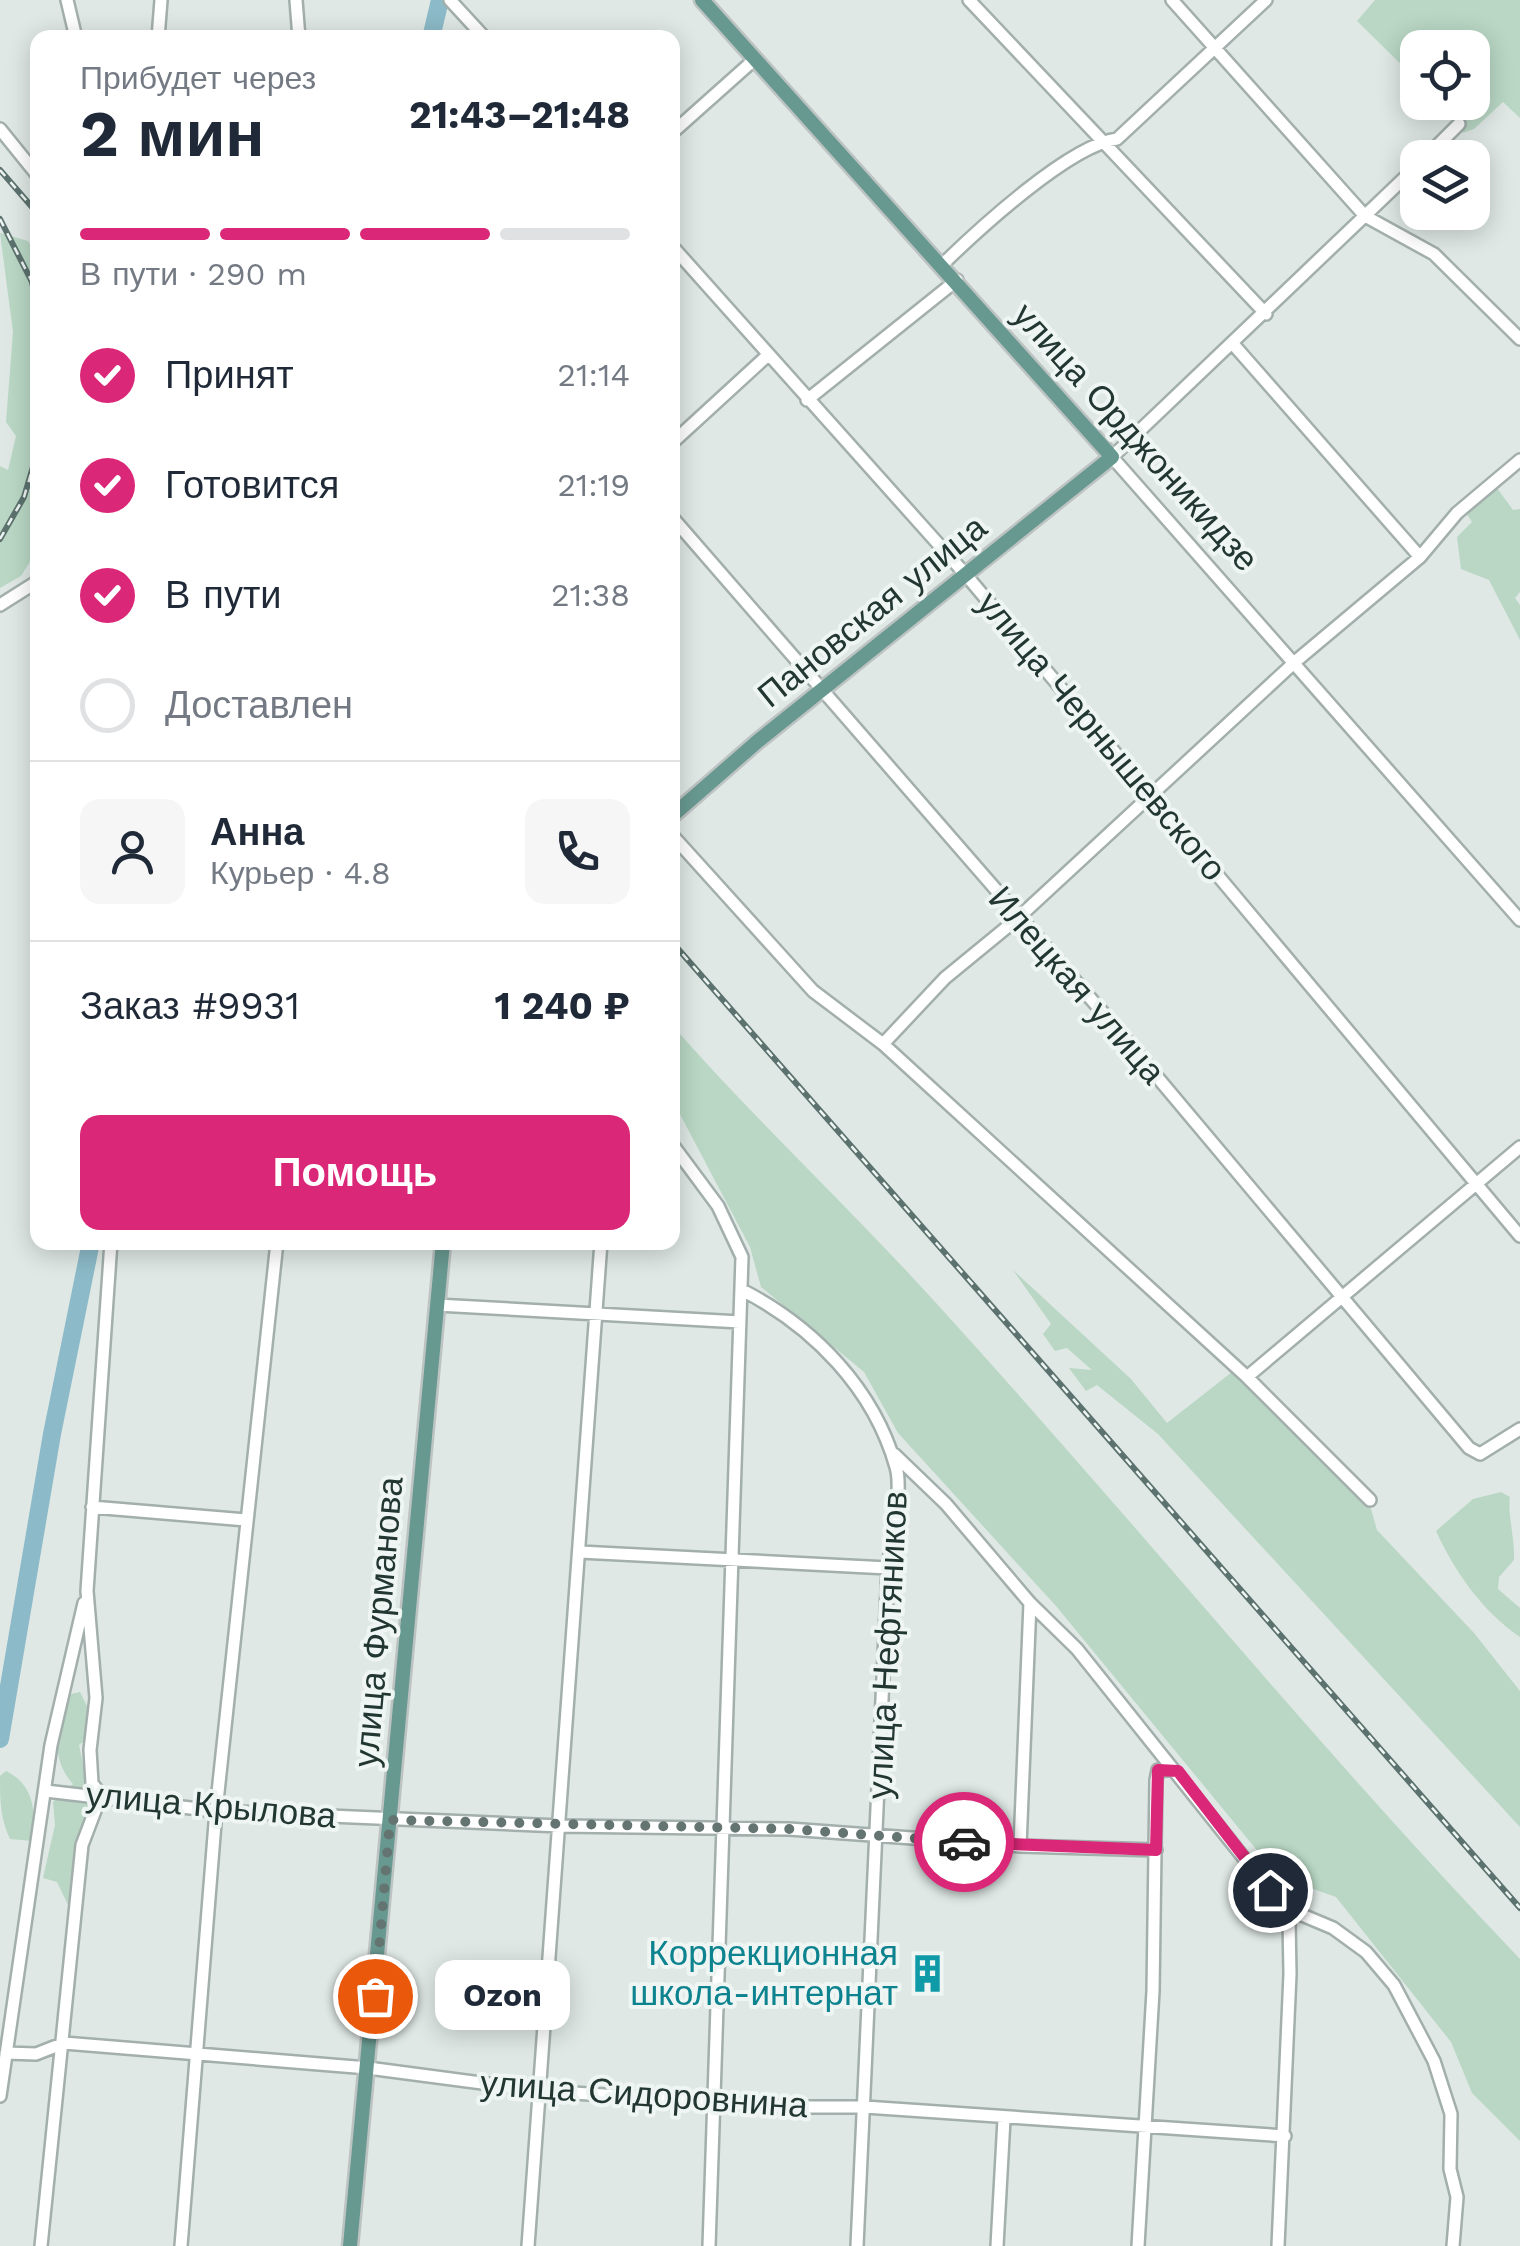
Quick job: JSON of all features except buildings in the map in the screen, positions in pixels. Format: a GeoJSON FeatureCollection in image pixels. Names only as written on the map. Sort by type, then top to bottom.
{"type":"FeatureCollection","features":[{"type":"Feature","properties":{"kind":"main road","name":"улица Орджоникидзе"},"geometry":{"type":"LineString","coordinates":[[702,0],[943,264],[1112,457]]}},
{"type":"Feature","properties":{"kind":"main road","name":"Пановская улица"},"geometry":{"type":"LineString","coordinates":[[680,809],[823,688],[1112,457]]}},
{"type":"Feature","properties":{"kind":"main road","name":"улица Фурманова"},"geometry":{"type":"LineString","coordinates":[[350,2246],[442,1250]]}},
{"type":"Feature","properties":{"kind":"street"},"geometry":{"type":"LineString","coordinates":[[67,0],[74,30]]}},
{"type":"Feature","properties":{"kind":"street"},"geometry":{"type":"LineString","coordinates":[[159,30],[161,0]]}},
{"type":"Feature","properties":{"kind":"street"},"geometry":{"type":"LineString","coordinates":[[296,0],[298,30]]}},
{"type":"Feature","properties":{"kind":"street"},"geometry":{"type":"LineString","coordinates":[[969,0],[1098,141],[1266,314]]}},
{"type":"Feature","properties":{"kind":"street"},"geometry":{"type":"LineString","coordinates":[[1172,0],[1365,216],[1434,254],[1520,339]]}},
{"type":"Feature","properties":{"kind":"street"},"geometry":{"type":"LineString","coordinates":[[943,264],[1006,206],[1098,141],[1118,139],[1266,0]]}},
{"type":"Feature","properties":{"kind":"street"},"geometry":{"type":"LineString","coordinates":[[453,3],[478,30]]}},
{"type":"Feature","properties":{"kind":"street"},"geometry":{"type":"LineString","coordinates":[[680,127],[755,58]]}},
{"type":"Feature","properties":{"kind":"street"},"geometry":{"type":"LineString","coordinates":[[1443,140],[1459,124]]}},
{"type":"Feature","properties":{"kind":"street"},"geometry":{"type":"LineString","coordinates":[[0,128],[30,166]]}},
{"type":"Feature","properties":{"kind":"street"},"geometry":{"type":"LineString","coordinates":[[1112,457],[1266,314],[1400,182]]}},
{"type":"Feature","properties":{"kind":"street","name":"улица Чернышевского"},"geometry":{"type":"LineString","coordinates":[[680,255],[966,575],[1520,1236]]}},
{"type":"Feature","properties":{"kind":"street"},"geometry":{"type":"LineString","coordinates":[[807,400],[957,280]]}},
{"type":"Feature","properties":{"kind":"street"},"geometry":{"type":"LineString","coordinates":[[1233,344],[1420,557]]}},
{"type":"Feature","properties":{"kind":"street"},"geometry":{"type":"LineString","coordinates":[[680,436],[768,355]]}},
{"type":"Feature","properties":{"kind":"street","name":"улица Орджоникидзе"},"geometry":{"type":"LineString","coordinates":[[1112,457],[1296,661],[1520,920]]}},
{"type":"Feature","properties":{"kind":"street"},"geometry":{"type":"LineString","coordinates":[[883,1044],[946,978],[1017,918],[1296,661],[1420,557],[1457,512],[1520,460]]}},
{"type":"Feature","properties":{"kind":"street","name":"Илецкая улица"},"geometry":{"type":"LineString","coordinates":[[680,525],[1344,1296],[1469,1448],[1480,1454],[1520,1429]]}},
{"type":"Feature","properties":{"kind":"street"},"geometry":{"type":"LineString","coordinates":[[0,606],[30,586]]}},
{"type":"Feature","properties":{"kind":"street"},"geometry":{"type":"LineString","coordinates":[[680,845],[814,990],[883,1044],[1247,1377],[1370,1500]]}},
{"type":"Feature","properties":{"kind":"street"},"geometry":{"type":"LineString","coordinates":[[1247,1377],[1520,1147]]}},
{"type":"Feature","properties":{"kind":"street"},"geometry":{"type":"LineString","coordinates":[[680,1155],[718,1206],[742,1257],[709,2246]]}},
{"type":"Feature","properties":{"kind":"street"},"geometry":{"type":"LineString","coordinates":[[41,2246],[82,1845],[100,1795],[92,1783],[90,1750],[96,1698],[87,1591],[110,1250]]}},
{"type":"Feature","properties":{"kind":"street"},"geometry":{"type":"LineString","coordinates":[[181,2246],[216,1811],[277,1250]]}},
{"type":"Feature","properties":{"kind":"street"},"geometry":{"type":"LineString","coordinates":[[528,2246],[601,1250]]}},
{"type":"Feature","properties":{"kind":"street","name":"улица Нефтяников"},"geometry":{"type":"LineString","coordinates":[[742,1290],[772,1306],[849,1373],[878,1414],[898,1470],[888,1568],[857,2246]]}},
{"type":"Feature","properties":{"kind":"street"},"geometry":{"type":"LineString","coordinates":[[437,1305],[740,1322]]}},
{"type":"Feature","properties":{"kind":"street"},"geometry":{"type":"LineString","coordinates":[[888,1449],[946,1504],[1030,1602],[1077,1649],[1170,1770]]}},
{"type":"Feature","properties":{"kind":"street"},"geometry":{"type":"LineString","coordinates":[[92,1508],[246,1520]]}},
{"type":"Feature","properties":{"kind":"street"},"geometry":{"type":"LineString","coordinates":[[580,1552],[888,1568]]}},
{"type":"Feature","properties":{"kind":"street"},"geometry":{"type":"LineString","coordinates":[[0,2096],[60,1694],[87,1591]]}},
{"type":"Feature","properties":{"kind":"street"},"geometry":{"type":"LineString","coordinates":[[1020,1846],[1030,1602]]}},
{"type":"Feature","properties":{"kind":"street"},"geometry":{"type":"LineString","coordinates":[[1138,2246],[1142,2126],[1153,1991],[1158,1770],[1178,1771],[1283,1906],[1291,1938],[1278,2246]]}},
{"type":"Feature","properties":{"kind":"street","name":"улица Крылова"},"geometry":{"type":"LineString","coordinates":[[46,1791],[216,1811],[876,1835],[1020,1846],[1156,1850]]}},
{"type":"Feature","properties":{"kind":"street"},"geometry":{"type":"LineString","coordinates":[[1283,1906],[1333,1928],[1366,1952],[1394,1985],[1434,2061],[1452,2114],[1450,2169],[1457,2197],[1453,2246]]}},
{"type":"Feature","properties":{"kind":"street","name":"улица Сидоровнина"},"geometry":{"type":"LineString","coordinates":[[6,2053],[36,2054],[64,2043],[368,2068],[542,2092],[716,2100],[790,2108],[864,2107],[1284,2136]]}},
{"type":"Feature","properties":{"kind":"street"},"geometry":{"type":"LineString","coordinates":[[997,2246],[1004,2119]]}},
{"type":"Feature","properties":{"kind":"green space"},"geometry":{"type":"Polygon","coordinates":[[[1375,0],[1520,0],[1520,118],[1503,102],[1490,114],[1490,30],[1400,30],[1400,63],[1357,21],[1375,0]]]}},
{"type":"Feature","properties":{"kind":"green space"},"geometry":{"type":"Polygon","coordinates":[[[1461,120],[1484,120],[1463,133],[1461,120]]]}},
{"type":"Feature","properties":{"kind":"green space"},"geometry":{"type":"Polygon","coordinates":[[[0,233],[30,245],[30,562],[21,576],[0,588],[0,466],[8,470],[16,436],[6,422],[13,332],[0,233]]]}},
{"type":"Feature","properties":{"kind":"green space"},"geometry":{"type":"Polygon","coordinates":[[[1497,488],[1513,510],[1520,509],[1520,592],[1515,598],[1520,605],[1520,640],[1489,580],[1461,569],[1457,537],[1472,522],[1466,513],[1497,488]]]}},
{"type":"Feature","properties":{"kind":"green space"},"geometry":{"type":"Polygon","coordinates":[[[680,1034],[937,1304],[1371,1798],[1520,1959],[1520,2141],[1472,2093],[1451,2042],[1336,1897],[1279,1877],[1056,1606],[898,1433],[864,1372],[761,1287],[750,1247],[680,1114],[680,1034]]]}},
{"type":"Feature","properties":{"kind":"green space"},"geometry":{"type":"Polygon","coordinates":[[[1013,1270],[1131,1379],[1167,1423],[1232,1372],[1371,1509],[1377,1530],[1474,1633],[1520,1691],[1520,1827],[1158,1434],[1097,1385],[1086,1391],[1069,1368],[1092,1370],[1067,1348],[1055,1351],[1043,1334],[1051,1324],[1013,1270]]]}},
{"type":"Feature","properties":{"kind":"green space"},"geometry":{"type":"Polygon","coordinates":[[[1501,1492],[1510,1497],[1514,1560],[1499,1577],[1498,1589],[1520,1608],[1520,1637],[1471,1590],[1436,1531],[1473,1499],[1501,1492]]]}},
{"type":"Feature","properties":{"kind":"green space"},"geometry":{"type":"Polygon","coordinates":[[[80,1692],[91,1714],[88,1738],[79,1745],[91,1803],[82,1826],[69,1907],[57,1882],[43,1878],[55,1825],[53,1802],[73,1784],[58,1753],[60,1718],[67,1695],[80,1692]]]}},
{"type":"Feature","properties":{"kind":"green space"},"geometry":{"type":"Polygon","coordinates":[[[6,1771],[28,1792],[34,1820],[32,1841],[10,1839],[7,1831],[0,1784],[0,1776],[6,1771]]]}},
{"type":"Feature","properties":{"kind":"waterway"},"geometry":{"type":"LineString","coordinates":[[433,30],[440,0]]}},
{"type":"Feature","properties":{"kind":"waterway"},"geometry":{"type":"LineString","coordinates":[[0,1739],[52,1434],[89,1250]]}},
{"type":"Feature","properties":{"kind":"railway"},"geometry":{"type":"LineString","coordinates":[[0,170],[30,205]]}},
{"type":"Feature","properties":{"kind":"railway"},"geometry":{"type":"LineString","coordinates":[[0,219],[30,278]]}},
{"type":"Feature","properties":{"kind":"railway"},"geometry":{"type":"LineString","coordinates":[[0,539],[24,497],[30,477]]}},
{"type":"Feature","properties":{"kind":"railway"},"geometry":{"type":"LineString","coordinates":[[680,951],[1520,1908]]}},
{"type":"Feature","properties":{"kind":"way so far"},"geometry":{"type":"LineString","coordinates":[[375,1996],[390,1820],[689,1830],[789,1829],[964,1842]]}},
{"type":"Feature","properties":{"kind":"place","name":"Коррекционная школа-интернат"},"geometry":{"type":"Point","coordinates":[928,1973]}},
{"type":"Feature","properties":{"kind":"place","name":"Ozon"},"geometry":{"type":"Point","coordinates":[375,1996]}},
{"type":"Feature","properties":{"kind":"route"},"geometry":{"type":"LineString","coordinates":[[964,1842],[1156,1850],[1158,1770],[1178,1771],[1270,1890]]}}]}
